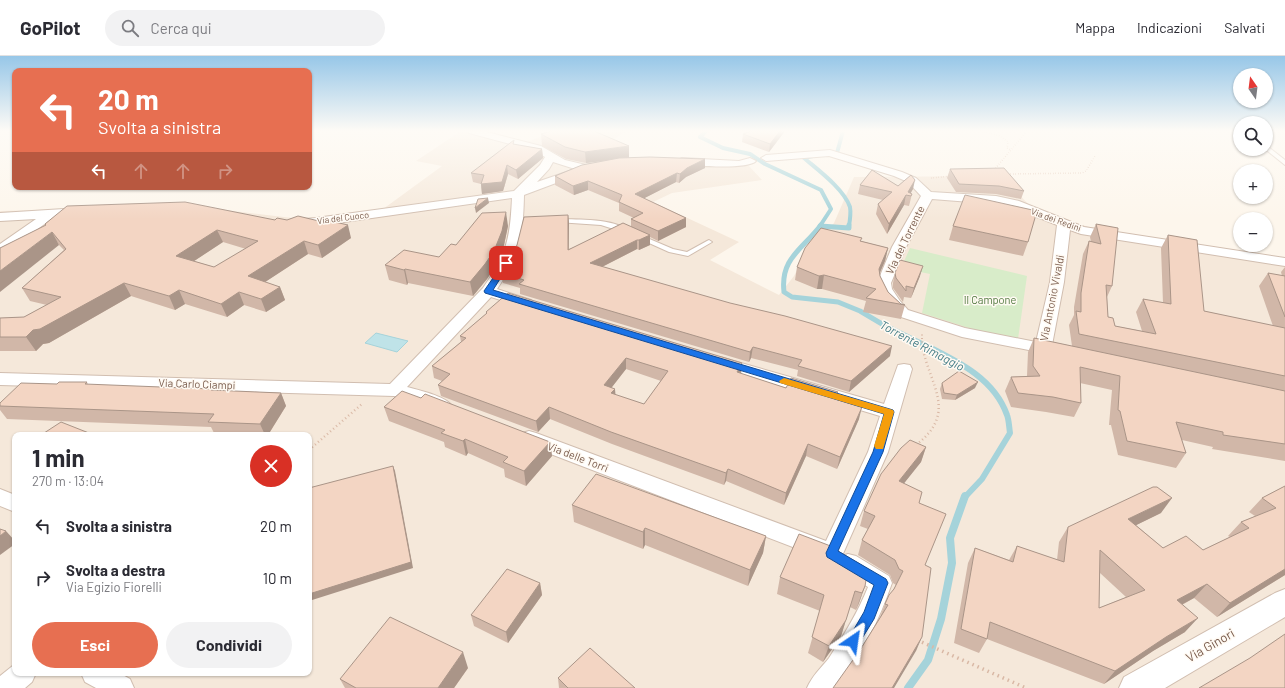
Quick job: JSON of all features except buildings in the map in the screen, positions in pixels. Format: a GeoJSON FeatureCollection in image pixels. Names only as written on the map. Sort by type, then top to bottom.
{"type":"FeatureCollection","features":[{"type":"Feature","properties":{"kind":"street"},"geometry":{"type":"LineString","coordinates":[[387,390],[488,291],[502,270],[514,247],[521,216],[519,193],[545,167],[554,160]]}},
{"type":"Feature","properties":{"kind":"street"},"geometry":{"type":"LineString","coordinates":[[561,160],[586,168]]}},
{"type":"Feature","properties":{"kind":"street"},"geometry":{"type":"LineString","coordinates":[[676,160],[720,164],[740,164],[750,161]]}},
{"type":"Feature","properties":{"kind":"street"},"geometry":{"type":"LineString","coordinates":[[854,160],[898,174],[912,180],[928,195]]}},
{"type":"Feature","properties":{"kind":"street"},"geometry":{"type":"LineString","coordinates":[[519,193],[586,168],[612,164]]}},
{"type":"Feature","properties":{"kind":"street","name":"Via del Cuoco"},"geometry":{"type":"LineString","coordinates":[[285,223],[316,222],[519,193]]}},
{"type":"Feature","properties":{"kind":"street","name":"Via dei Redini"},"geometry":{"type":"LineString","coordinates":[[928,195],[1007,202],[1064,224],[1096,233],[1285,262]]}},
{"type":"Feature","properties":{"kind":"street","name":"Via del Torrente"},"geometry":{"type":"LineString","coordinates":[[928,195],[899,247],[884,283],[894,304],[903,313],[962,332],[1042,348]]}},
{"type":"Feature","properties":{"kind":"street"},"geometry":{"type":"LineString","coordinates":[[0,217],[90,212]]}},
{"type":"Feature","properties":{"kind":"street"},"geometry":{"type":"LineString","coordinates":[[0,250],[51,214]]}},
{"type":"Feature","properties":{"kind":"street","name":"Via Antonio Vivaldi"},"geometry":{"type":"LineString","coordinates":[[1042,348],[1057,282],[1064,224]]}},
{"type":"Feature","properties":{"kind":"street"},"geometry":{"type":"LineString","coordinates":[[488,291],[541,307]]}},
{"type":"Feature","properties":{"kind":"street"},"geometry":{"type":"LineString","coordinates":[[1042,348],[1073,354]]}},
{"type":"Feature","properties":{"kind":"street"},"geometry":{"type":"LineString","coordinates":[[707,358],[889,412]]}},
{"type":"Feature","properties":{"kind":"street"},"geometry":{"type":"LineString","coordinates":[[832,553],[878,452],[889,412],[904,369]]}},
{"type":"Feature","properties":{"kind":"street","name":"Via Carlo Ciampi"},"geometry":{"type":"LineString","coordinates":[[0,379],[387,390]]}},
{"type":"Feature","properties":{"kind":"street"},"geometry":{"type":"LineString","coordinates":[[387,390],[416,395],[460,412]]}},
{"type":"Feature","properties":{"kind":"street","name":"Via delle Torri"},"geometry":{"type":"LineString","coordinates":[[512,432],[832,553],[881,583],[869,615],[837,666],[820,688]]}},
{"type":"Feature","properties":{"kind":"street"},"geometry":{"type":"LineString","coordinates":[[0,497],[12,503]]}},
{"type":"Feature","properties":{"kind":"street","name":"Via Ginori"},"geometry":{"type":"LineString","coordinates":[[1135,688],[1285,602]]}},
{"type":"Feature","properties":{"kind":"street"},"geometry":{"type":"LineString","coordinates":[[5,688],[19,676]]}},
{"type":"Feature","properties":{"kind":"street"},"geometry":{"type":"LineString","coordinates":[[99,676],[121,688]]}},
{"type":"Feature","properties":{"kind":"lane"},"geometry":{"type":"LineString","coordinates":[[554,221],[596,221],[610,224],[671,252],[688,254],[709,242]]}},
{"type":"Feature","properties":{"kind":"path"},"geometry":{"type":"LineString","coordinates":[[998,174],[993,173],[1003,160]]}},
{"type":"Feature","properties":{"kind":"path"},"geometry":{"type":"LineString","coordinates":[[1003,174],[1082,173],[1086,171],[1092,160]]}},
{"type":"Feature","properties":{"kind":"path"},"geometry":{"type":"LineString","coordinates":[[912,180],[953,176]]}},
{"type":"Feature","properties":{"kind":"path"},"geometry":{"type":"LineString","coordinates":[[914,446],[931,433],[936,425],[939,410],[936,389],[923,352],[921,335]]}},
{"type":"Feature","properties":{"kind":"path"},"geometry":{"type":"LineString","coordinates":[[312,448],[387,390]]}},
{"type":"Feature","properties":{"kind":"path"},"geometry":{"type":"LineString","coordinates":[[912,638],[1026,688]]}},
{"type":"Feature","properties":{"kind":"shaded area"},"geometry":{"type":"Polygon","coordinates":[[[602,160],[599,163],[625,160],[713,160],[735,162],[749,166],[762,180],[672,193],[653,202],[739,242],[710,260],[779,295],[794,276],[802,260],[834,223],[854,177],[1002,176],[1030,206],[1056,217],[1089,227],[1285,262],[1285,688],[0,688],[0,211],[192,206],[301,219],[379,212],[442,166],[416,161],[602,160]]]}},
{"type":"Feature","properties":{"kind":"green space","name":"Il Campone"},"geometry":{"type":"Polygon","coordinates":[[[910,248],[1027,276],[1018,339],[972,329],[922,313],[930,274],[901,268],[910,248]]]}},
{"type":"Feature","properties":{"kind":"water"},"geometry":{"type":"Polygon","coordinates":[[[376,333],[408,341],[397,352],[365,343],[376,333]]]}},
{"type":"Feature","properties":{"kind":"waterway","name":"Torrente Rimaggio"},"geometry":{"type":"LineString","coordinates":[[760,160],[821,190],[831,209],[820,226]]}},
{"type":"Feature","properties":{"kind":"waterway"},"geometry":{"type":"LineString","coordinates":[[807,160],[830,180],[847,200],[850,207],[849,226]]}},
{"type":"Feature","properties":{"kind":"waterway"},"geometry":{"type":"LineString","coordinates":[[820,226],[849,228],[849,226]]}},
{"type":"Feature","properties":{"kind":"waterway","name":"Torrente Rimaggio"},"geometry":{"type":"LineString","coordinates":[[820,226],[789,262],[784,280],[784,292],[792,297],[838,302],[860,311],[882,324],[927,346]]}},
{"type":"Feature","properties":{"kind":"waterway","name":"Torrente Rimaggio"},"geometry":{"type":"LineString","coordinates":[[927,346],[962,364],[984,381],[1001,402],[1008,417],[1010,433],[982,479],[965,497]]}},
{"type":"Feature","properties":{"kind":"waterway","name":"Torrente Rimaggio"},"geometry":{"type":"LineString","coordinates":[[908,688],[928,660],[941,619],[952,563],[950,538],[965,496]]}},
{"type":"Feature","properties":{"kind":"slow traffic"},"geometry":{"type":"LineString","coordinates":[[784,381],[889,412],[880,446]]}},
{"type":"Feature","properties":{"kind":"route"},"geometry":{"type":"LineString","coordinates":[[506,263],[488,291],[752,372],[889,412],[878,452],[832,553],[881,583],[869,615],[853,641]]}}]}
